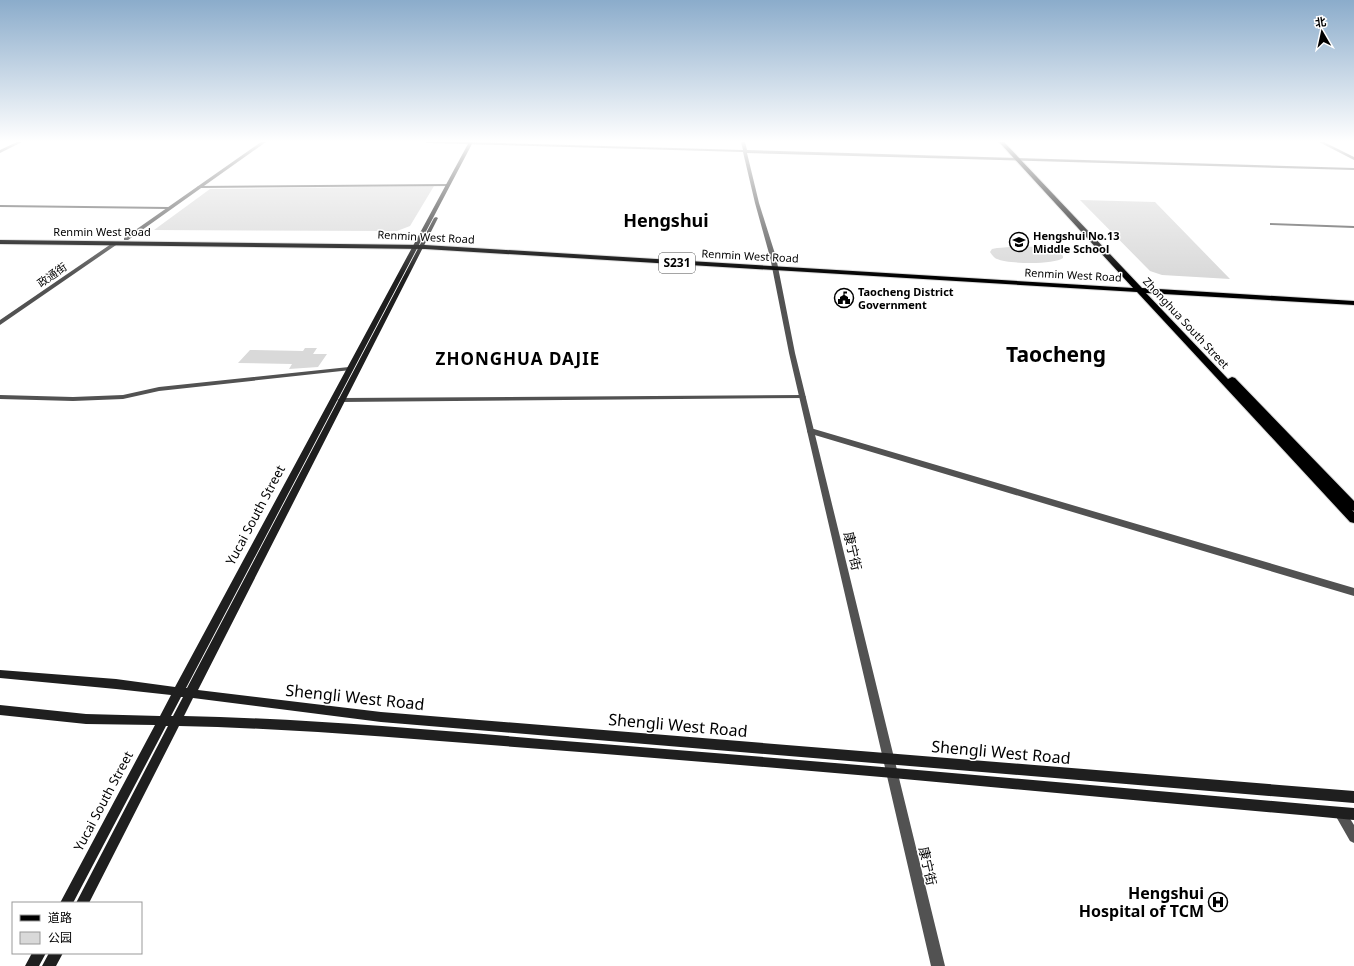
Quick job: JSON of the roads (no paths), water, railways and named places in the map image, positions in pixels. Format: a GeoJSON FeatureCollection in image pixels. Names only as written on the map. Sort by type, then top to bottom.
{"type":"FeatureCollection","features":[{"type":"Feature","properties":{"kind":"main road","name":"Yucai South Street"},"geometry":{"type":"LineString","coordinates":[[83,902],[341,400],[447,187]]}},
{"type":"Feature","properties":{"kind":"main road","name":"Yucai South Street"},"geometry":{"type":"LineString","coordinates":[[67,902],[349,369],[449,187]]}},
{"type":"Feature","properties":{"kind":"main road","name":"Zhonghua South Street"},"geometry":{"type":"LineString","coordinates":[[1047,187],[1354,507]]}},
{"type":"Feature","properties":{"kind":"main road","name":"Renmin West Road"},"geometry":{"type":"LineString","coordinates":[[0,238],[419,244],[1141,287],[1354,297]]}},
{"type":"Feature","properties":{"kind":"main road","name":"Renmin West Road"},"geometry":{"type":"LineString","coordinates":[[0,242],[419,244]]}},
{"type":"Feature","properties":{"kind":"main road","name":"Zhonghua South Street"},"geometry":{"type":"LineString","coordinates":[[1141,287],[1354,519]]}},
{"type":"Feature","properties":{"kind":"main road","name":"Renmin West Road"},"geometry":{"type":"LineString","coordinates":[[1141,287],[1354,303]]}},
{"type":"Feature","properties":{"kind":"main road","name":"Shengli West Road"},"geometry":{"type":"LineString","coordinates":[[0,674],[116,684],[381,717],[1354,797]]}},
{"type":"Feature","properties":{"kind":"main road","name":"Shengli West Road"},"geometry":{"type":"LineString","coordinates":[[0,710],[86,718],[232,722],[380,731],[892,773],[1354,814]]}},
{"type":"Feature","properties":{"kind":"main road"},"geometry":{"type":"LineString","coordinates":[[32,966],[38,954]]}},
{"type":"Feature","properties":{"kind":"main road"},"geometry":{"type":"LineString","coordinates":[[50,966],[56,954]]}},
{"type":"Feature","properties":{"kind":"street"},"geometry":{"type":"LineString","coordinates":[[126,239],[199,188],[275,187]]}},
{"type":"Feature","properties":{"kind":"street","name":"康宁街"},"geometry":{"type":"LineString","coordinates":[[755,187],[775,266],[803,397],[938,966]]}},
{"type":"Feature","properties":{"kind":"street"},"geometry":{"type":"LineString","coordinates":[[0,206],[169,208]]}},
{"type":"Feature","properties":{"kind":"street"},"geometry":{"type":"LineString","coordinates":[[1272,224],[1354,227]]}},
{"type":"Feature","properties":{"kind":"street","name":"政通街"},"geometry":{"type":"LineString","coordinates":[[0,323],[116,243]]}},
{"type":"Feature","properties":{"kind":"street"},"geometry":{"type":"LineString","coordinates":[[0,397],[123,397],[159,389],[349,369]]}},
{"type":"Feature","properties":{"kind":"street"},"geometry":{"type":"LineString","coordinates":[[341,400],[803,397]]}},
{"type":"Feature","properties":{"kind":"street"},"geometry":{"type":"LineString","coordinates":[[811,431],[1354,592]]}},
{"type":"Feature","properties":{"kind":"street"},"geometry":{"type":"LineString","coordinates":[[1340,813],[1354,837]]}},
{"type":"Feature","properties":{"kind":"place","name":"Hengshui No.13 Middle School"},"geometry":{"type":"Point","coordinates":[1019,242]}},
{"type":"Feature","properties":{"kind":"place","name":"Taocheng District Government"},"geometry":{"type":"Point","coordinates":[844,298]}},
{"type":"Feature","properties":{"kind":"place","name":"Hengshui Hospital of TCM"},"geometry":{"type":"Point","coordinates":[1218,902]}},
{"type":"Feature","properties":{"kind":"district","name":"Hengshui"},"geometry":{"type":"Point","coordinates":[666,221]}},
{"type":"Feature","properties":{"kind":"district","name":"Taocheng"},"geometry":{"type":"Point","coordinates":[1056,355]}},
{"type":"Feature","properties":{"kind":"district","name":"ZHONGHUA DAJIE"},"geometry":{"type":"Point","coordinates":[518,359]}}]}
